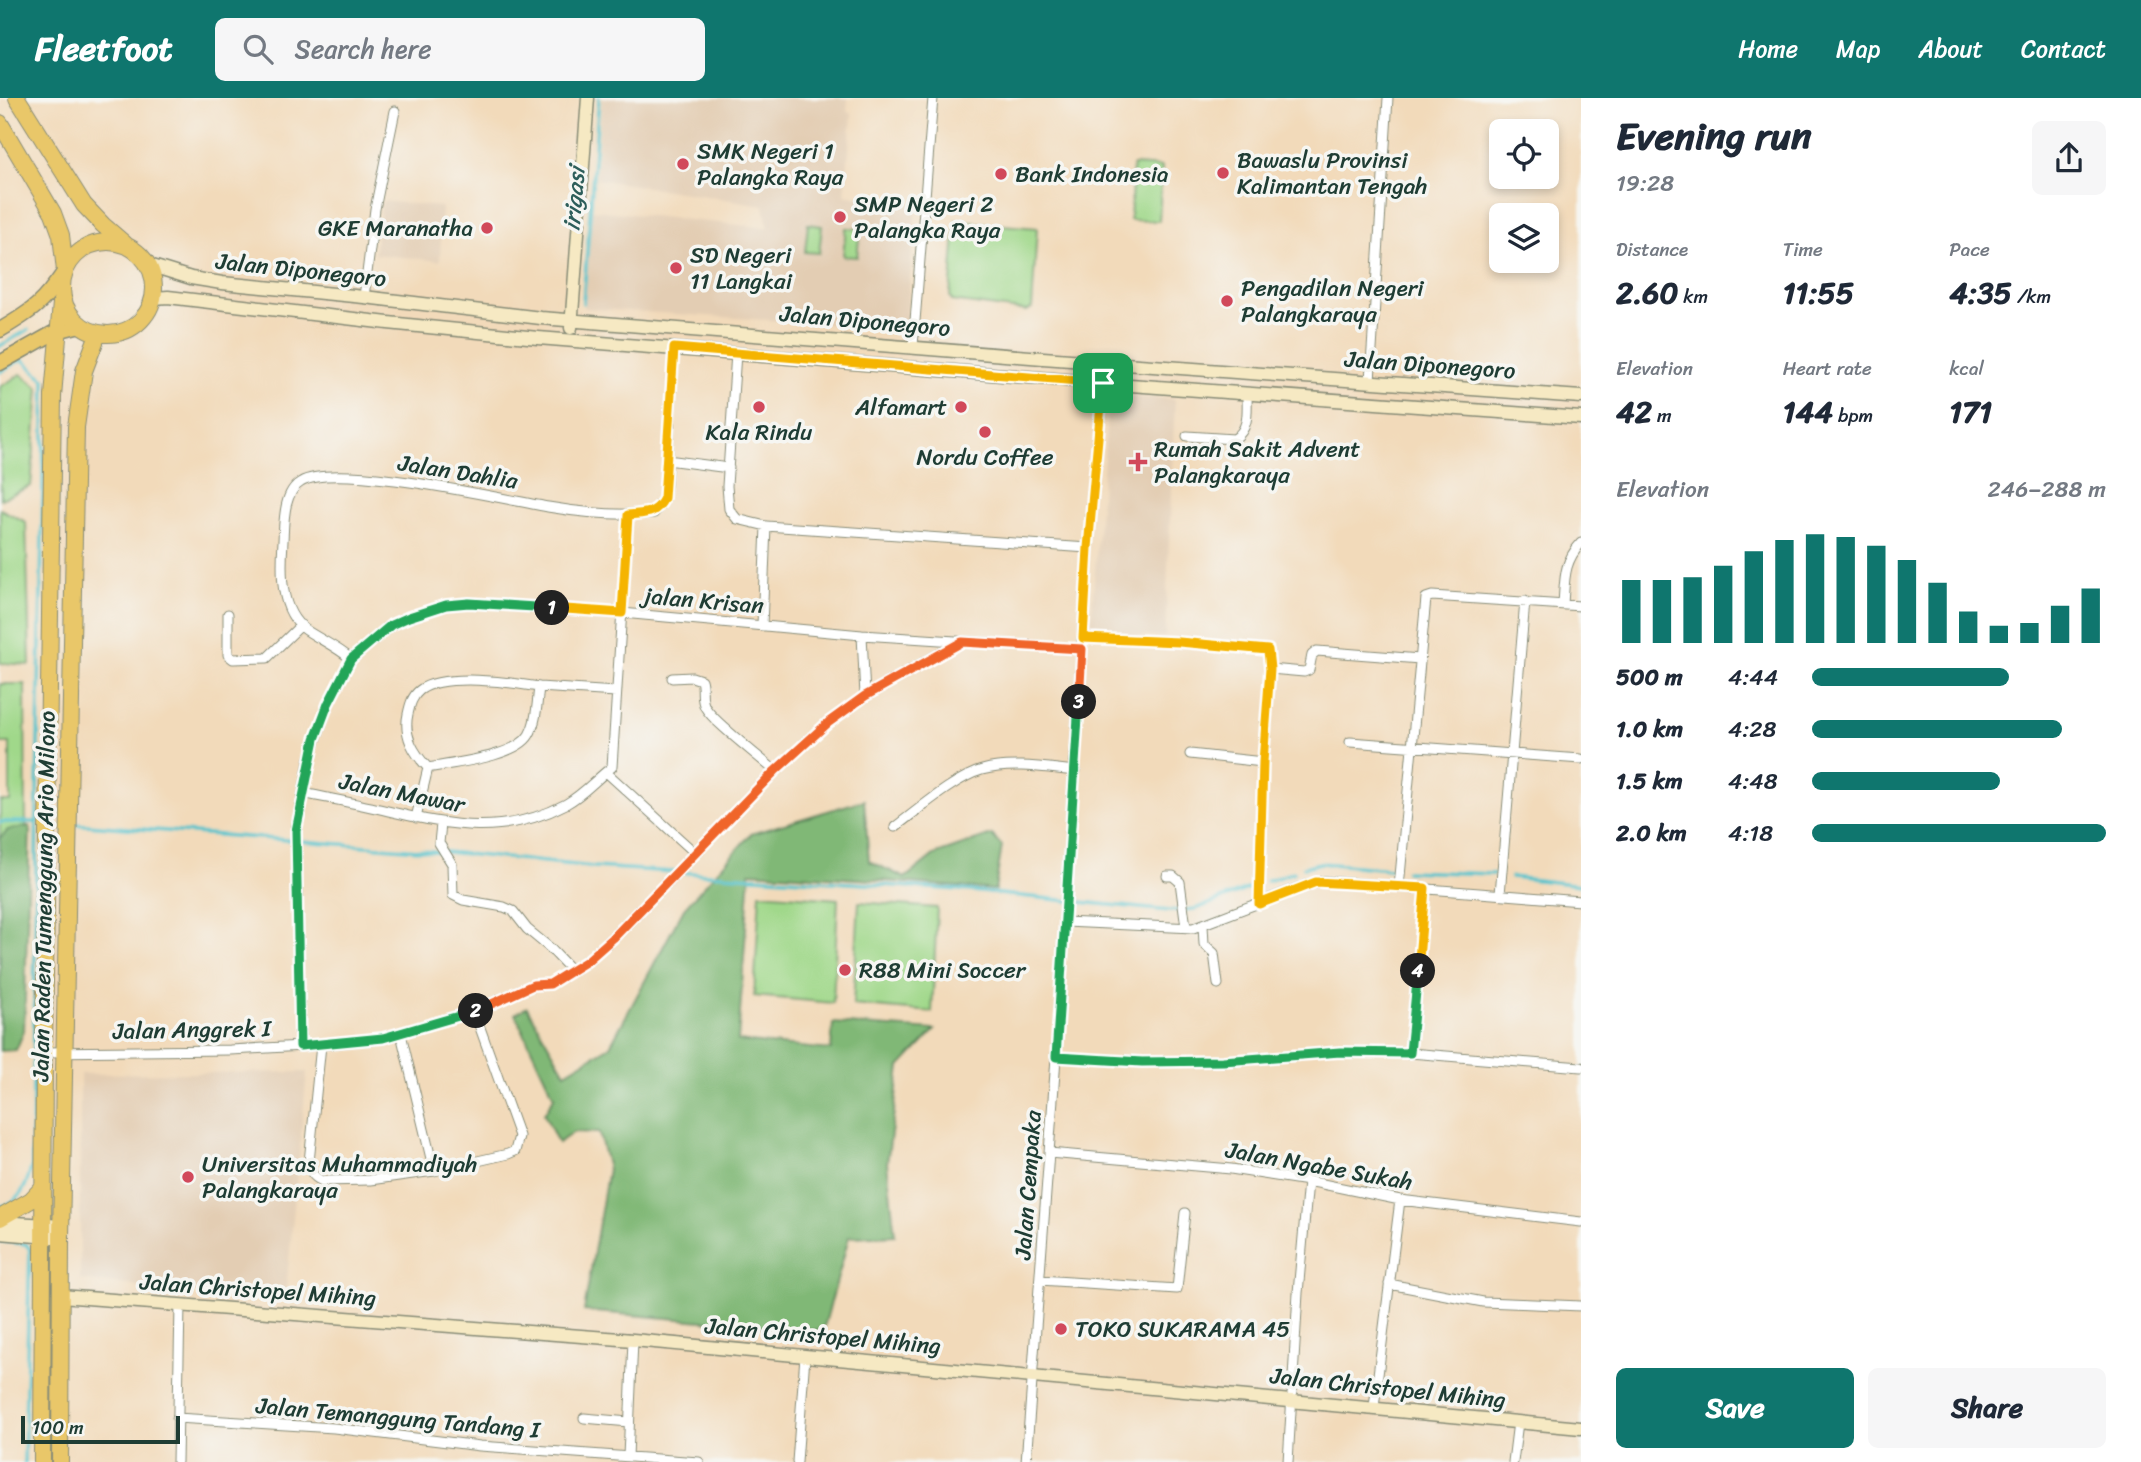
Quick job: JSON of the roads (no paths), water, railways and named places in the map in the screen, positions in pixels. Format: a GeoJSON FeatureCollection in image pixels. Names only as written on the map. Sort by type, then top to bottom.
{"type":"FeatureCollection","features":[{"type":"Feature","properties":{"kind":"highway"},"geometry":{"type":"LineString","coordinates":[[0,123],[53,213],[61,235],[65,271],[62,291],[65,306],[79,325],[98,334],[123,333],[134,327],[143,319],[154,298],[153,275],[149,265],[84,205],[20,99]]}},
{"type":"Feature","properties":{"kind":"highway"},"geometry":{"type":"LineString","coordinates":[[65,271],[70,262],[86,248],[106,242],[126,245]]}},
{"type":"Feature","properties":{"kind":"highway","name":"Jalan Raden Tumenggung Ario Milono"},"geometry":{"type":"LineString","coordinates":[[42,1454],[44,1052],[53,428],[57,331],[62,291]]}},
{"type":"Feature","properties":{"kind":"highway","name":"Jalan Raden Tumenggung Ario Milono"},"geometry":{"type":"LineString","coordinates":[[60,1455],[61,1232],[76,427],[84,371],[98,334]]}},
{"type":"Feature","properties":{"kind":"highway"},"geometry":{"type":"LineString","coordinates":[[53,428],[76,427]]}},
{"type":"Feature","properties":{"kind":"highway"},"geometry":{"type":"LineString","coordinates":[[0,1220],[31,1200],[43,1187]]}},
{"type":"Feature","properties":{"kind":"highway"},"geometry":{"type":"LineString","coordinates":[[42,1454],[60,1455]]}},
{"type":"Feature","properties":{"kind":"main road"},"geometry":{"type":"LineString","coordinates":[[570,339],[588,98]]}},
{"type":"Feature","properties":{"kind":"main road","name":"Jalan Diponegoro"},"geometry":{"type":"LineString","coordinates":[[149,265],[222,284],[572,320],[1581,397]]}},
{"type":"Feature","properties":{"kind":"main road"},"geometry":{"type":"LineString","coordinates":[[0,330],[29,313],[46,299],[65,271]]}},
{"type":"Feature","properties":{"kind":"main road","name":"Jalan Diponegoro"},"geometry":{"type":"LineString","coordinates":[[154,298],[168,297],[388,323],[674,348],[1581,418]]}},
{"type":"Feature","properties":{"kind":"main road"},"geometry":{"type":"LineString","coordinates":[[0,363],[57,331],[79,325]]}},
{"type":"Feature","properties":{"kind":"main road"},"geometry":{"type":"LineString","coordinates":[[1103,383],[1104,362]]}},
{"type":"Feature","properties":{"kind":"main road"},"geometry":{"type":"LineString","coordinates":[[1208,391],[1209,370]]}},
{"type":"Feature","properties":{"kind":"main road"},"geometry":{"type":"LineString","coordinates":[[1499,412],[1500,390]]}},
{"type":"Feature","properties":{"kind":"main road"},"geometry":{"type":"LineString","coordinates":[[0,1220],[43,1231]]}},
{"type":"Feature","properties":{"kind":"main road"},"geometry":{"type":"LineString","coordinates":[[0,1233],[61,1232]]}},
{"type":"Feature","properties":{"kind":"main road","name":"Jalan Christopel Mihing"},"geometry":{"type":"LineString","coordinates":[[61,1296],[632,1340],[1581,1428]]}},
{"type":"Feature","properties":{"kind":"street"},"geometry":{"type":"LineString","coordinates":[[913,346],[933,98]]}},
{"type":"Feature","properties":{"kind":"street"},"geometry":{"type":"LineString","coordinates":[[1370,381],[1388,98]]}},
{"type":"Feature","properties":{"kind":"street"},"geometry":{"type":"LineString","coordinates":[[364,297],[375,209],[395,111]]}},
{"type":"Feature","properties":{"kind":"street","name":"Jalan Dahlia"},"geometry":{"type":"LineString","coordinates":[[300,625],[292,613],[284,583],[284,519],[291,492],[299,482],[312,477],[399,480],[550,507],[628,515],[654,513],[660,507],[666,485],[674,348]]}},
{"type":"Feature","properties":{"kind":"street"},"geometry":{"type":"LineString","coordinates":[[736,353],[728,501],[731,512],[737,519],[766,526],[1088,548]]}},
{"type":"Feature","properties":{"kind":"street","name":"Jalan Cempaka"},"geometry":{"type":"LineString","coordinates":[[1026,1462],[1076,771],[1088,548],[1103,383]]}},
{"type":"Feature","properties":{"kind":"street"},"geometry":{"type":"LineString","coordinates":[[1187,436],[1234,439],[1246,425],[1247,394]]}},
{"type":"Feature","properties":{"kind":"street"},"geometry":{"type":"LineString","coordinates":[[667,460],[729,468]]}},
{"type":"Feature","properties":{"kind":"street"},"geometry":{"type":"LineString","coordinates":[[628,515],[612,767],[606,772],[694,852],[775,771],[829,722],[865,696],[962,642]]}},
{"type":"Feature","properties":{"kind":"street"},"geometry":{"type":"LineString","coordinates":[[762,626],[766,526]]}},
{"type":"Feature","properties":{"kind":"street"},"geometry":{"type":"LineString","coordinates":[[1563,604],[1568,559],[1581,543]]}},
{"type":"Feature","properties":{"kind":"street"},"geometry":{"type":"LineString","coordinates":[[1400,879],[1426,598],[1432,596],[1581,606]]}},
{"type":"Feature","properties":{"kind":"street"},"geometry":{"type":"LineString","coordinates":[[1501,887],[1525,601]]}},
{"type":"Feature","properties":{"kind":"street","name":"jalan Krisan"},"geometry":{"type":"LineString","coordinates":[[300,1046],[296,834],[303,793],[315,739],[328,704],[351,659],[391,625],[446,605],[469,603],[622,613],[862,635],[1082,649]]}},
{"type":"Feature","properties":{"kind":"street"},"geometry":{"type":"LineString","coordinates":[[228,614],[228,656],[233,659],[271,657],[300,625],[351,659]]}},
{"type":"Feature","properties":{"kind":"street"},"geometry":{"type":"LineString","coordinates":[[862,635],[865,696]]}},
{"type":"Feature","properties":{"kind":"street"},"geometry":{"type":"LineString","coordinates":[[1083,638],[1179,642],[1268,650],[1270,669],[1263,762],[1258,897]]}},
{"type":"Feature","properties":{"kind":"street"},"geometry":{"type":"LineString","coordinates":[[1270,669],[1304,672],[1309,670],[1312,655],[1317,651],[1420,659]]}},
{"type":"Feature","properties":{"kind":"street"},"geometry":{"type":"LineString","coordinates":[[672,678],[692,677],[701,680],[702,700],[711,715],[775,771]]}},
{"type":"Feature","properties":{"kind":"street"},"geometry":{"type":"LineString","coordinates":[[428,768],[414,754],[407,729],[410,705],[421,689],[453,682],[483,680],[616,692]]}},
{"type":"Feature","properties":{"kind":"street"},"geometry":{"type":"LineString","coordinates":[[428,768],[498,754],[524,743],[534,722],[539,687]]}},
{"type":"Feature","properties":{"kind":"street"},"geometry":{"type":"LineString","coordinates":[[1350,742],[1581,760]]}},
{"type":"Feature","properties":{"kind":"street"},"geometry":{"type":"LineString","coordinates":[[1190,754],[1263,762]]}},
{"type":"Feature","properties":{"kind":"street"},"geometry":{"type":"LineString","coordinates":[[895,827],[963,778],[981,770],[1031,767],[1076,771]]}},
{"type":"Feature","properties":{"kind":"street"},"geometry":{"type":"LineString","coordinates":[[416,818],[428,768]]}},
{"type":"Feature","properties":{"kind":"street","name":"Jalan Mawar"},"geometry":{"type":"LineString","coordinates":[[303,793],[441,824],[482,826],[532,819],[576,798],[606,772]]}},
{"type":"Feature","properties":{"kind":"street"},"geometry":{"type":"LineString","coordinates":[[441,824],[439,843],[452,864],[454,896],[513,911],[527,929],[572,971]]}},
{"type":"Feature","properties":{"kind":"street","name":"Jalan Anggrek I"},"geometry":{"type":"LineString","coordinates":[[44,1052],[230,1050],[321,1045],[401,1034],[474,1011],[533,985],[550,984],[572,971],[613,938],[694,852]]}},
{"type":"Feature","properties":{"kind":"street"},"geometry":{"type":"LineString","coordinates":[[1167,876],[1173,876],[1180,882],[1186,920]]}},
{"type":"Feature","properties":{"kind":"street"},"geometry":{"type":"LineString","coordinates":[[1065,922],[1186,920],[1203,925],[1258,897],[1316,882],[1400,879],[1425,888],[1501,887],[1581,901]]}},
{"type":"Feature","properties":{"kind":"street"},"geometry":{"type":"LineString","coordinates":[[1410,1053],[1425,888]]}},
{"type":"Feature","properties":{"kind":"street"},"geometry":{"type":"LineString","coordinates":[[1203,925],[1204,944],[1214,953],[1218,984]]}},
{"type":"Feature","properties":{"kind":"street"},"geometry":{"type":"LineString","coordinates":[[321,1045],[309,1162],[310,1171],[316,1178],[322,1181],[370,1180],[434,1171],[508,1154],[515,1151],[518,1144],[519,1136],[474,1011]]}},
{"type":"Feature","properties":{"kind":"street"},"geometry":{"type":"LineString","coordinates":[[401,1034],[434,1171]]}},
{"type":"Feature","properties":{"kind":"street"},"geometry":{"type":"LineString","coordinates":[[1056,1057],[1142,1062],[1223,1061],[1340,1052],[1410,1053],[1581,1067]]}},
{"type":"Feature","properties":{"kind":"street","name":"Jalan Ngabe Sukah"},"geometry":{"type":"LineString","coordinates":[[1049,1153],[1219,1168],[1308,1181],[1400,1200],[1581,1223]]}},
{"type":"Feature","properties":{"kind":"street"},"geometry":{"type":"LineString","coordinates":[[1287,1462],[1308,1181]]}},
{"type":"Feature","properties":{"kind":"street"},"geometry":{"type":"LineString","coordinates":[[1374,1408],[1400,1200]]}},
{"type":"Feature","properties":{"kind":"street"},"geometry":{"type":"LineString","coordinates":[[1040,1280],[1177,1289],[1185,1213]]}},
{"type":"Feature","properties":{"kind":"street"},"geometry":{"type":"LineString","coordinates":[[1388,1284],[1483,1302],[1581,1306]]}},
{"type":"Feature","properties":{"kind":"street"},"geometry":{"type":"LineString","coordinates":[[177,1462],[180,1305]]}},
{"type":"Feature","properties":{"kind":"street"},"geometry":{"type":"LineString","coordinates":[[628,1458],[632,1340]]}},
{"type":"Feature","properties":{"kind":"street"},"geometry":{"type":"LineString","coordinates":[[797,1462],[805,1356]]}},
{"type":"Feature","properties":{"kind":"street","name":"Jalan Temanggung Tandang I"},"geometry":{"type":"LineString","coordinates":[[177,1418],[334,1428],[480,1446],[699,1462]]}},
{"type":"Feature","properties":{"kind":"street"},"geometry":{"type":"LineString","coordinates":[[584,1418],[629,1422]]}},
{"type":"Feature","properties":{"kind":"street"},"geometry":{"type":"LineString","coordinates":[[1513,1462],[1518,1422]]}},
{"type":"Feature","properties":{"kind":"waterway","name":"irigasi"},"geometry":{"type":"LineString","coordinates":[[583,303],[599,98]]}},
{"type":"Feature","properties":{"kind":"waterway"},"geometry":{"type":"LineString","coordinates":[[0,346],[28,330]]}},
{"type":"Feature","properties":{"kind":"waterway"},"geometry":{"type":"LineString","coordinates":[[0,372],[22,359],[45,380],[32,1165],[22,1192],[13,1201],[0,1207]]}},
{"type":"Feature","properties":{"kind":"waterway"},"geometry":{"type":"LineString","coordinates":[[0,822],[38,822]]}},
{"type":"Feature","properties":{"kind":"waterway"},"geometry":{"type":"LineString","coordinates":[[74,824],[446,852],[594,867],[961,890],[1170,911],[1196,909],[1250,888]]}},
{"type":"Feature","properties":{"kind":"waterway"},"geometry":{"type":"LineString","coordinates":[[1304,867],[1320,863],[1391,869]]}},
{"type":"Feature","properties":{"kind":"waterway"},"geometry":{"type":"LineString","coordinates":[[1406,871],[1494,874]]}},
{"type":"Feature","properties":{"kind":"waterway"},"geometry":{"type":"LineString","coordinates":[[1267,881],[1294,872]]}},
{"type":"Feature","properties":{"kind":"waterway"},"geometry":{"type":"LineString","coordinates":[[1511,877],[1581,885]]}},
{"type":"Feature","properties":{"kind":"waterway"},"geometry":{"type":"LineString","coordinates":[[0,1241],[26,1244],[30,1250],[24,1462]]}},
{"type":"Feature","properties":{"kind":"place","name":"SMK Negeri 1 Palangka Raya"},"geometry":{"type":"Point","coordinates":[683,164]}},
{"type":"Feature","properties":{"kind":"place","name":"Bawaslu Provinsi Kalimantan Tengah"},"geometry":{"type":"Point","coordinates":[1223,173]}},
{"type":"Feature","properties":{"kind":"place","name":"Bank Indonesia"},"geometry":{"type":"Point","coordinates":[1001,174]}},
{"type":"Feature","properties":{"kind":"place","name":"SMP Negeri 2 Palangka Raya"},"geometry":{"type":"Point","coordinates":[840,217]}},
{"type":"Feature","properties":{"kind":"place","name":"GKE Maranatha"},"geometry":{"type":"Point","coordinates":[487,228]}},
{"type":"Feature","properties":{"kind":"place","name":"SD Negeri 11 Langkai"},"geometry":{"type":"Point","coordinates":[676,268]}},
{"type":"Feature","properties":{"kind":"place","name":"Pengadilan Negeri Palangkaraya"},"geometry":{"type":"Point","coordinates":[1227,301]}},
{"type":"Feature","properties":{"kind":"place","name":"Kala Rindu"},"geometry":{"type":"Point","coordinates":[759,407]}},
{"type":"Feature","properties":{"kind":"place","name":"Alfamart"},"geometry":{"type":"Point","coordinates":[961,407]}},
{"type":"Feature","properties":{"kind":"place","name":"Nordu Coffee"},"geometry":{"type":"Point","coordinates":[985,432]}},
{"type":"Feature","properties":{"kind":"place","name":"Rumah Sakit Advent Palangkaraya"},"geometry":{"type":"Point","coordinates":[1138,462]}},
{"type":"Feature","properties":{"kind":"place","name":"R88 Mini Soccer"},"geometry":{"type":"Point","coordinates":[845,970]}},
{"type":"Feature","properties":{"kind":"place","name":"Universitas Muhammadiyah Palangkaraya"},"geometry":{"type":"Point","coordinates":[188,1177]}},
{"type":"Feature","properties":{"kind":"place","name":"TOKO SUKARAMA 45"},"geometry":{"type":"Point","coordinates":[1061,1329]}}]}
